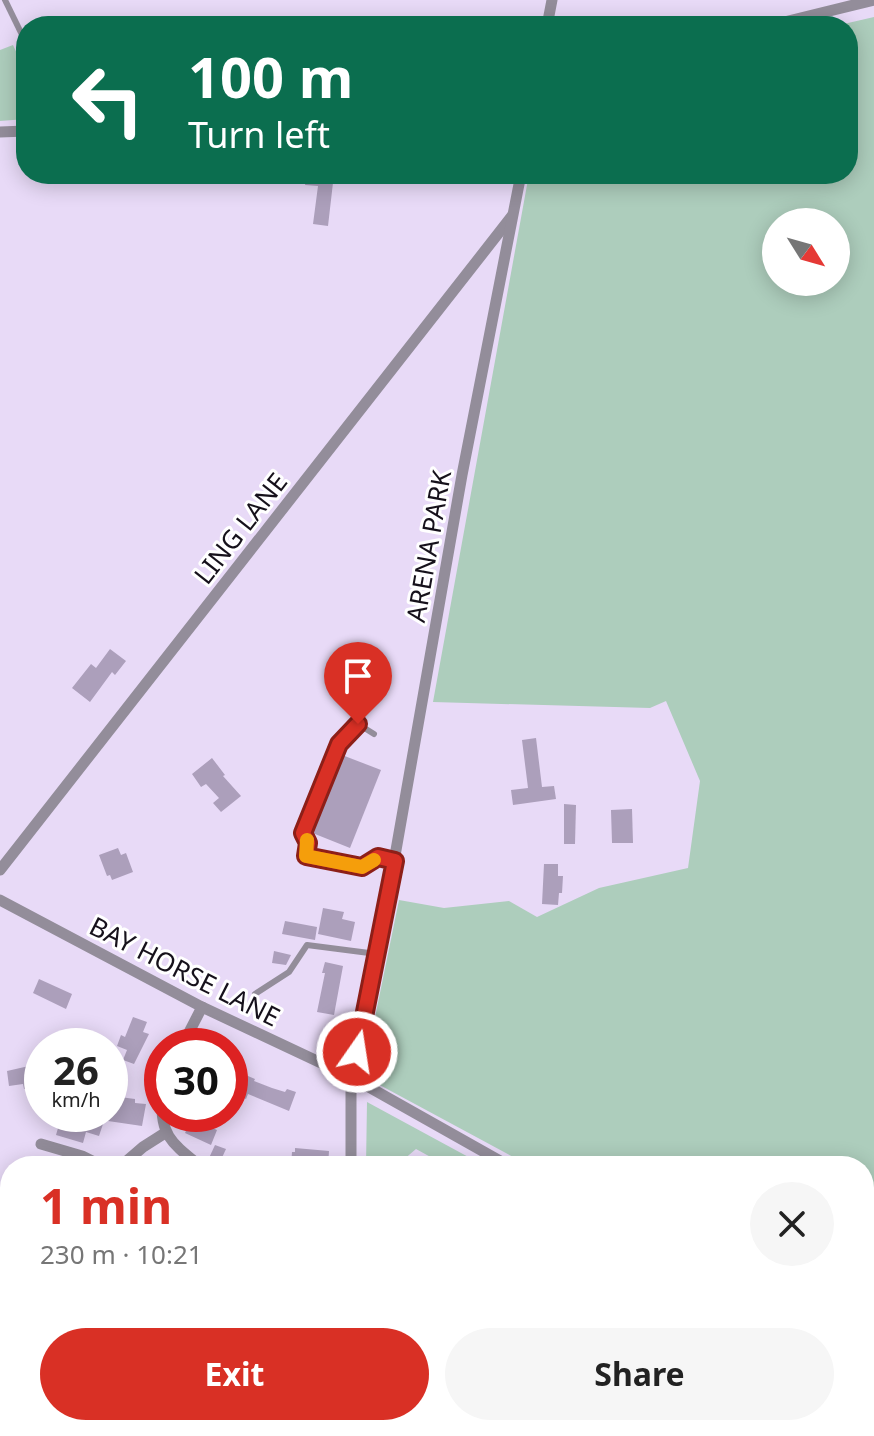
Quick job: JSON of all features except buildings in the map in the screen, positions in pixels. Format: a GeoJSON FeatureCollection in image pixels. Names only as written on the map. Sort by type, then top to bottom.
{"type":"FeatureCollection","features":[{"type":"Feature","properties":{"kind":"street"},"geometry":{"type":"LineString","coordinates":[[809,16],[874,0]]}},
{"type":"Feature","properties":{"kind":"street","name":"ARENA PARK"},"geometry":{"type":"LineString","coordinates":[[351,1156],[351,1077],[395,861],[462,475],[519,184]]}},
{"type":"Feature","properties":{"kind":"street","name":"LING LANE"},"geometry":{"type":"LineString","coordinates":[[0,870],[514,212]]}},
{"type":"Feature","properties":{"kind":"street","name":"BAY HORSE LANE"},"geometry":{"type":"LineString","coordinates":[[0,900],[202,1007],[351,1077],[491,1156]]}},
{"type":"Feature","properties":{"kind":"street"},"geometry":{"type":"LineString","coordinates":[[191,1028],[202,1007]]}},
{"type":"Feature","properties":{"kind":"street"},"geometry":{"type":"LineString","coordinates":[[133,1156],[165,1133],[188,1156]]}},
{"type":"Feature","properties":{"kind":"street"},"geometry":{"type":"LineString","coordinates":[[41,1144],[82,1156]]}},
{"type":"Feature","properties":{"kind":"lane"},"geometry":{"type":"LineString","coordinates":[[5,0],[16,23]]}},
{"type":"Feature","properties":{"kind":"lane"},"geometry":{"type":"LineString","coordinates":[[374,734],[358,724],[339,744],[303,833],[308,843],[306,856],[362,867],[378,857],[395,861]]}},
{"type":"Feature","properties":{"kind":"lane"},"geometry":{"type":"LineString","coordinates":[[255,994],[289,972],[307,945],[377,954]]}},
{"type":"Feature","properties":{"kind":"green space"},"geometry":{"type":"Polygon","coordinates":[[[874,17],[874,1156],[511,1156],[363,1076],[399,900],[444,908],[509,901],[537,917],[599,888],[688,868],[700,781],[666,701],[650,708],[433,702],[527,184],[858,184],[858,21],[874,17]]]}},
{"type":"Feature","properties":{"kind":"green space"},"geometry":{"type":"Polygon","coordinates":[[[13,45],[16,51],[16,120],[0,121],[0,50],[13,45]]]}},
{"type":"Feature","properties":{"kind":"green space"},"geometry":{"type":"Polygon","coordinates":[[[367,1102],[467,1156],[429,1156],[416,1149],[408,1156],[366,1156],[367,1102]]]}},
{"type":"Feature","properties":{"kind":"slow traffic"},"geometry":{"type":"LineString","coordinates":[[307,840],[306,856],[362,867],[374,860]]}},
{"type":"Feature","properties":{"kind":"route"},"geometry":{"type":"LineString","coordinates":[[357,1052],[395,861],[378,857],[362,867],[306,856],[308,843],[303,833],[339,744],[358,724]]}}]}
